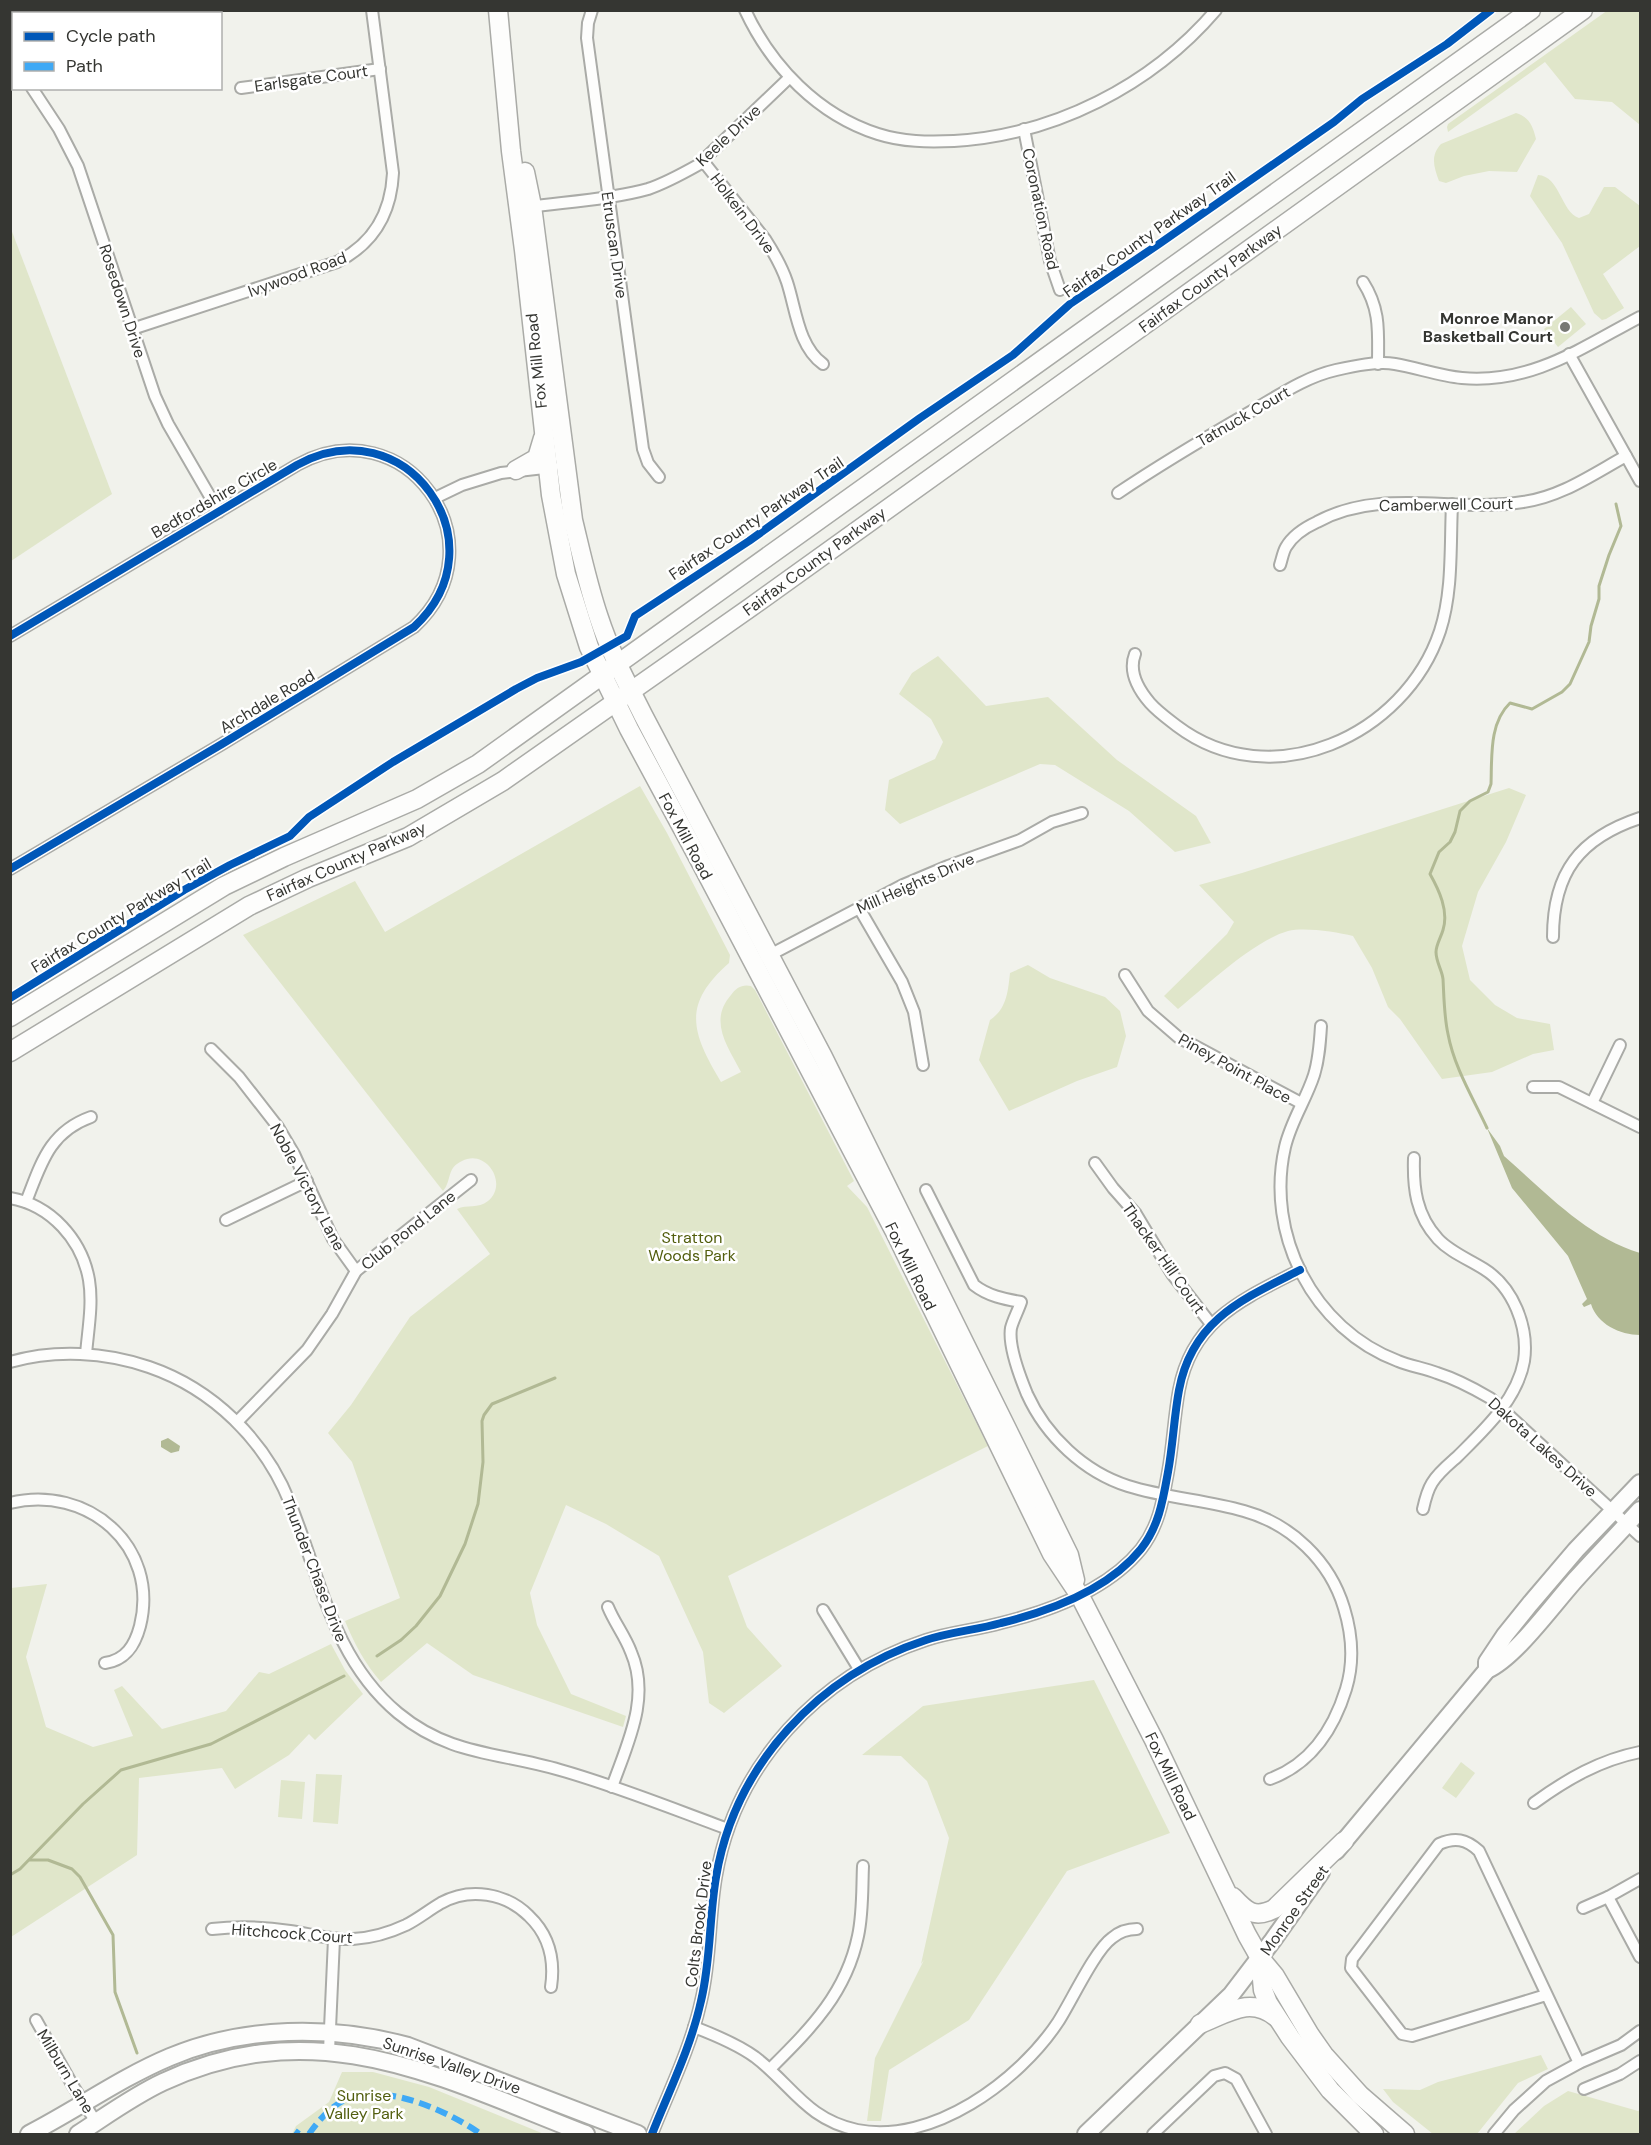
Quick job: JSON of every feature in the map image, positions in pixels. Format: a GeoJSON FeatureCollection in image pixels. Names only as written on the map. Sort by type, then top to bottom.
{"type":"FeatureCollection","features":[{"type":"Feature","properties":{"kind":"main road","name":"Fox Mill Road"},"geometry":{"type":"LineString","coordinates":[[499,10],[521,150],[544,434],[557,535],[571,595],[589,647],[615,702],[894,1230],[1052,1554],[1080,1596],[1260,1958],[1275,1976],[1310,2035],[1330,2062],[1360,2095],[1406,2134]]}},
{"type":"Feature","properties":{"kind":"main road","name":"Fairfax County Parkway"},"geometry":{"type":"LineString","coordinates":[[10,1017],[224,886],[284,857],[385,814],[448,782],[508,743],[1531,10]]}},
{"type":"Feature","properties":{"kind":"main road","name":"Fairfax County Parkway"},"geometry":{"type":"LineString","coordinates":[[10,1052],[249,906],[308,878],[408,837],[483,794],[751,607],[1583,10]]}},
{"type":"Feature","properties":{"kind":"main road","name":"Fox Mill Road"},"geometry":{"type":"LineString","coordinates":[[525,207],[567,466],[573,520],[599,620],[631,691],[833,1078],[1043,1502],[1069,1555],[1080,1596]]}},
{"type":"Feature","properties":{"kind":"main road"},"geometry":{"type":"LineString","coordinates":[[516,470],[532,463],[537,458],[544,434]]}},
{"type":"Feature","properties":{"kind":"main road","name":"Monroe Street"},"geometry":{"type":"LineString","coordinates":[[1487,1670],[1487,1662],[1530,1604],[1576,1550],[1641,1483]]}},
{"type":"Feature","properties":{"kind":"main road","name":"Monroe Street"},"geometry":{"type":"LineString","coordinates":[[1086,2134],[1231,1995],[1344,1842],[1487,1670],[1497,1665],[1533,1628],[1576,1578],[1641,1510]]}},
{"type":"Feature","properties":{"kind":"main road"},"geometry":{"type":"LineString","coordinates":[[1226,1890],[1252,1913],[1265,1913],[1274,1909],[1344,1842]]}},
{"type":"Feature","properties":{"kind":"main road","name":"Fox Mill Road"},"geometry":{"type":"LineString","coordinates":[[1260,1958],[1263,1990],[1268,2003],[1310,2066],[1352,2114],[1374,2134]]}},
{"type":"Feature","properties":{"kind":"main road"},"geometry":{"type":"LineString","coordinates":[[1200,2024],[1250,2006],[1265,2009],[1278,2018]]}},
{"type":"Feature","properties":{"kind":"main road","name":"Sunrise Valley Drive"},"geometry":{"type":"LineString","coordinates":[[29,2134],[153,2065],[202,2046],[262,2035],[329,2032],[377,2039],[418,2050],[638,2134]]}},
{"type":"Feature","properties":{"kind":"main road","name":"Sunrise Valley Drive"},"geometry":{"type":"LineString","coordinates":[[78,2134],[147,2090],[202,2066],[232,2058],[268,2053],[329,2051],[378,2058],[411,2067],[586,2134]]}},
{"type":"Feature","properties":{"kind":"street","name":"Ivywood Road"},"geometry":{"type":"LineString","coordinates":[[132,329],[337,262],[363,246],[380,224],[387,211],[393,184],[393,164],[372,10]]}},
{"type":"Feature","properties":{"kind":"street","name":"Etruscan Drive"},"geometry":{"type":"LineString","coordinates":[[592,10],[587,38],[643,449],[648,463],[659,477]]}},
{"type":"Feature","properties":{"kind":"street"},"geometry":{"type":"LineString","coordinates":[[745,10],[752,25],[789,78],[818,103],[841,118],[867,130],[893,138],[920,142],[971,140],[1024,129],[1083,109],[1133,82],[1183,44],[1216,10]]}},
{"type":"Feature","properties":{"kind":"street","name":"Earlsgate Court"},"geometry":{"type":"LineString","coordinates":[[241,88],[380,69]]}},
{"type":"Feature","properties":{"kind":"street","name":"Keele Drive"},"geometry":{"type":"LineString","coordinates":[[525,207],[633,192],[657,186],[680,176],[702,160],[789,78]]}},
{"type":"Feature","properties":{"kind":"street","name":"Rosedown Drive"},"geometry":{"type":"LineString","coordinates":[[33,90],[59,129],[78,166],[155,396],[168,424],[219,512]]}},
{"type":"Feature","properties":{"kind":"street","name":"Coronation Road"},"geometry":{"type":"LineString","coordinates":[[1024,129],[1050,261],[1060,290]]}},
{"type":"Feature","properties":{"kind":"street","name":"Holkein Drive"},"geometry":{"type":"LineString","coordinates":[[702,160],[774,254],[788,284],[805,343],[810,352],[823,364]]}},
{"type":"Feature","properties":{"kind":"street"},"geometry":{"type":"LineString","coordinates":[[1364,282],[1377,311],[1378,364]]}},
{"type":"Feature","properties":{"kind":"street","name":"Tatnuck Court"},"geometry":{"type":"LineString","coordinates":[[1118,493],[1200,441],[1298,384],[1335,370],[1392,364],[1460,378],[1488,379],[1528,373],[1541,369],[1641,317]]}},
{"type":"Feature","properties":{"kind":"street"},"geometry":{"type":"LineString","coordinates":[[1569,354],[1641,481]]}},
{"type":"Feature","properties":{"kind":"street","name":"Bedfordshire Circle"},"geometry":{"type":"LineString","coordinates":[[10,636],[219,512],[312,458],[323,454],[346,450],[378,456],[398,464],[415,476],[435,498]]}},
{"type":"Feature","properties":{"kind":"street","name":"Camberwell Court"},"geometry":{"type":"LineString","coordinates":[[1280,564],[1284,549],[1294,536],[1336,513],[1380,503],[1498,505],[1525,502],[1570,487],[1626,456]]}},
{"type":"Feature","properties":{"kind":"street"},"geometry":{"type":"LineString","coordinates":[[435,498],[482,478],[516,470],[567,466]]}},
{"type":"Feature","properties":{"kind":"street","name":"Archdale Road"},"geometry":{"type":"LineString","coordinates":[[10,869],[414,627],[427,614],[437,598],[448,564],[447,530],[435,498]]}},
{"type":"Feature","properties":{"kind":"street"},"geometry":{"type":"LineString","coordinates":[[1135,654],[1132,669],[1134,680],[1144,696],[1156,710],[1189,735],[1213,747],[1241,755],[1269,757],[1306,753],[1343,740],[1372,723],[1393,705],[1416,678],[1429,656],[1440,631],[1446,606],[1452,504]]}},
{"type":"Feature","properties":{"kind":"street","name":"Mill Heights Drive"},"geometry":{"type":"LineString","coordinates":[[753,964],[903,885],[1020,840],[1052,822],[1082,813]]}},
{"type":"Feature","properties":{"kind":"street"},"geometry":{"type":"LineString","coordinates":[[1553,937],[1553,915],[1557,894],[1575,860],[1583,850],[1604,833],[1641,818]]}},
{"type":"Feature","properties":{"kind":"street"},"geometry":{"type":"LineString","coordinates":[[859,908],[902,982],[914,1012],[923,1065]]}},
{"type":"Feature","properties":{"kind":"street","name":"Piney Point Place"},"geometry":{"type":"LineString","coordinates":[[1125,975],[1148,1011],[1178,1037],[1301,1104]]}},
{"type":"Feature","properties":{"kind":"street","name":"Dakota Lakes Drive"},"geometry":{"type":"LineString","coordinates":[[1321,1026],[1319,1057],[1313,1078],[1285,1146],[1280,1188],[1280,1205],[1287,1239],[1313,1294],[1326,1310],[1355,1337],[1398,1361],[1463,1383],[1490,1398],[1641,1536]]}},
{"type":"Feature","properties":{"kind":"street"},"geometry":{"type":"LineString","coordinates":[[1592,1103],[1620,1045]]}},
{"type":"Feature","properties":{"kind":"street","name":"Noble Victory Lane"},"geometry":{"type":"LineString","coordinates":[[212,1049],[260,1101],[283,1136],[307,1181],[333,1239],[356,1271]]}},
{"type":"Feature","properties":{"kind":"street"},"geometry":{"type":"LineString","coordinates":[[1533,1087],[1559,1087],[1641,1127]]}},
{"type":"Feature","properties":{"kind":"street"},"geometry":{"type":"LineString","coordinates":[[26,1202],[51,1145],[68,1128],[92,1118]]}},
{"type":"Feature","properties":{"kind":"street"},"geometry":{"type":"LineString","coordinates":[[1414,1158],[1413,1186],[1430,1228],[1448,1248],[1492,1275],[1503,1287],[1516,1307],[1522,1324],[1524,1357],[1521,1375],[1501,1407],[1485,1428],[1432,1483],[1423,1509]]}},
{"type":"Feature","properties":{"kind":"street","name":"Thacker Hill Court"},"geometry":{"type":"LineString","coordinates":[[1095,1163],[1136,1214],[1172,1274],[1211,1324]]}},
{"type":"Feature","properties":{"kind":"street","name":"Club Pond Lane"},"geometry":{"type":"LineString","coordinates":[[237,1422],[307,1350],[332,1314],[356,1271],[471,1180]]}},
{"type":"Feature","properties":{"kind":"street"},"geometry":{"type":"LineString","coordinates":[[226,1220],[307,1181]]}},
{"type":"Feature","properties":{"kind":"street"},"geometry":{"type":"LineString","coordinates":[[926,1190],[974,1285],[995,1297],[1021,1302],[1011,1330],[1018,1372],[1035,1412],[1064,1447],[1097,1472],[1126,1485],[1164,1496],[1236,1508],[1278,1525],[1305,1545],[1332,1579],[1341,1599],[1349,1629],[1351,1657],[1349,1677],[1341,1706],[1330,1728],[1309,1755],[1293,1768],[1270,1779]]}},
{"type":"Feature","properties":{"kind":"street"},"geometry":{"type":"LineString","coordinates":[[10,1198],[43,1210],[57,1221],[69,1234],[81,1256],[90,1293],[86,1354]]}},
{"type":"Feature","properties":{"kind":"street","name":"Colts Brook Drive"},"geometry":{"type":"LineString","coordinates":[[652,2134],[694,2027],[706,1973],[716,1876],[728,1829],[748,1784],[779,1739],[817,1700],[859,1669],[899,1649],[929,1639],[1023,1617],[1080,1596],[1112,1576],[1139,1552],[1158,1521],[1164,1496],[1180,1382],[1194,1348],[1211,1324],[1243,1298],[1300,1270]]}},
{"type":"Feature","properties":{"kind":"street","name":"Thunder Chase Drive"},"geometry":{"type":"LineString","coordinates":[[10,1362],[43,1355],[86,1354],[114,1358],[159,1371],[200,1392],[237,1422],[259,1447],[282,1485],[343,1646],[353,1663],[384,1700],[415,1725],[450,1744],[488,1755],[562,1770],[728,1829]]}},
{"type":"Feature","properties":{"kind":"street"},"geometry":{"type":"LineString","coordinates":[[10,1503],[43,1498],[81,1506],[107,1523],[127,1545],[141,1580],[142,1617],[132,1647],[120,1659],[105,1663]]}},
{"type":"Feature","properties":{"kind":"street"},"geometry":{"type":"LineString","coordinates":[[608,1606],[632,1652],[639,1681],[635,1719],[612,1787]]}},
{"type":"Feature","properties":{"kind":"street"},"geometry":{"type":"LineString","coordinates":[[823,1610],[859,1669]]}},
{"type":"Feature","properties":{"kind":"street"},"geometry":{"type":"LineString","coordinates":[[1534,1803],[1562,1782],[1588,1769],[1641,1752]]}},
{"type":"Feature","properties":{"kind":"street"},"geometry":{"type":"LineString","coordinates":[[1546,1995],[1412,2036],[1402,2034],[1351,1968],[1352,1959],[1439,1844],[1450,1839],[1468,1841],[1479,1851],[1579,2063]]}},
{"type":"Feature","properties":{"kind":"street"},"geometry":{"type":"LineString","coordinates":[[770,2069],[823,2014],[845,1977],[858,1935],[863,1866]]}},
{"type":"Feature","properties":{"kind":"street"},"geometry":{"type":"LineString","coordinates":[[1583,1908],[1641,1879]]}},
{"type":"Feature","properties":{"kind":"street","name":"Hitchcock Court"},"geometry":{"type":"LineString","coordinates":[[212,1929],[264,1928],[334,1939],[352,1939],[385,1933],[415,1920],[441,1903],[462,1895],[494,1896],[523,1909],[543,1932],[552,1958],[551,1987]]}},
{"type":"Feature","properties":{"kind":"street"},"geometry":{"type":"LineString","coordinates":[[1608,1897],[1641,1957]]}},
{"type":"Feature","properties":{"kind":"street"},"geometry":{"type":"LineString","coordinates":[[694,2027],[737,2046],[770,2069],[810,2109],[840,2125],[875,2133],[904,2131],[945,2118],[999,2085],[1023,2063],[1057,2022],[1104,1945],[1121,1932],[1137,1929]]}},
{"type":"Feature","properties":{"kind":"street"},"geometry":{"type":"LineString","coordinates":[[329,2051],[334,1939]]}},
{"type":"Feature","properties":{"kind":"street","name":"Milburn Lane"},"geometry":{"type":"LineString","coordinates":[[36,2020],[96,2122]]}},
{"type":"Feature","properties":{"kind":"street"},"geometry":{"type":"LineString","coordinates":[[1494,2134],[1514,2109],[1546,2081],[1579,2063],[1621,2045],[1641,2031]]}},
{"type":"Feature","properties":{"kind":"street"},"geometry":{"type":"LineString","coordinates":[[1584,2089],[1620,2074],[1641,2061]]}},
{"type":"Feature","properties":{"kind":"street"},"geometry":{"type":"LineString","coordinates":[[1153,2134],[1214,2076],[1225,2073],[1236,2079],[1266,2134]]}},
{"type":"Feature","properties":{"kind":"green space"},"geometry":{"type":"Polygon","coordinates":[[[1608,10],[1640,11],[1640,125],[1612,102],[1575,99],[1545,62],[1448,132],[1448,124],[1608,10]]]}},
{"type":"Feature","properties":{"kind":"green space"},"geometry":{"type":"Polygon","coordinates":[[[1516,113],[1530,123],[1536,139],[1517,172],[1489,171],[1464,176],[1446,183],[1439,181],[1434,157],[1441,144],[1516,113]]]}},
{"type":"Feature","properties":{"kind":"green space"},"geometry":{"type":"Polygon","coordinates":[[[1538,175],[1551,181],[1568,209],[1579,218],[1589,214],[1604,187],[1615,187],[1640,206],[1640,246],[1603,274],[1624,308],[1606,319],[1602,320],[1594,313],[1562,243],[1530,196],[1538,175]]]}},
{"type":"Feature","properties":{"kind":"green space"},"geometry":{"type":"Polygon","coordinates":[[[11,229],[112,494],[10,561],[11,229]]]}},
{"type":"Feature","properties":{"kind":"green space","name":"Monroe Manor Basketball Court"},"geometry":{"type":"Polygon","coordinates":[[[1571,307],[1586,324],[1558,347],[1544,329],[1571,307]]]}},
{"type":"Feature","properties":{"kind":"green space"},"geometry":{"type":"Polygon","coordinates":[[[938,656],[986,706],[1048,697],[1117,760],[1196,816],[1211,843],[1175,852],[1129,811],[1055,765],[1040,764],[900,824],[885,810],[889,780],[935,759],[943,742],[931,719],[899,694],[912,673],[938,656]]]}},
{"type":"Feature","properties":{"kind":"green space","name":"Stratton Woods Park"},"geometry":{"type":"Polygon","coordinates":[[[640,786],[730,955],[729,963],[703,992],[698,1006],[696,1020],[698,1034],[711,1065],[721,1082],[741,1072],[722,1034],[721,1014],[724,1005],[735,990],[742,986],[751,986],[854,1181],[847,1186],[867,1207],[988,1446],[728,1576],[747,1627],[782,1666],[724,1713],[709,1703],[703,1652],[659,1556],[606,1524],[566,1505],[530,1593],[537,1625],[571,1694],[626,1716],[623,1727],[473,1675],[427,1643],[381,1682],[365,1661],[352,1637],[345,1621],[400,1598],[352,1462],[328,1433],[351,1405],[410,1317],[490,1254],[457,1209],[480,1205],[488,1201],[494,1194],[495,1177],[486,1163],[471,1158],[454,1167],[443,1191],[243,935],[355,881],[385,932],[640,786]]]}},
{"type":"Feature","properties":{"kind":"green space"},"geometry":{"type":"Polygon","coordinates":[[[1509,788],[1526,795],[1506,842],[1478,892],[1462,946],[1470,980],[1495,1005],[1517,1018],[1550,1024],[1554,1050],[1533,1054],[1492,1072],[1442,1079],[1400,1019],[1388,1007],[1372,968],[1353,936],[1329,932],[1295,930],[1274,936],[1230,965],[1178,1009],[1164,996],[1227,934],[1234,922],[1199,885],[1509,788]]]}},
{"type":"Feature","properties":{"kind":"green space"},"geometry":{"type":"Polygon","coordinates":[[[1028,965],[1050,978],[1105,997],[1120,1011],[1126,1036],[1117,1067],[1077,1081],[1009,1111],[979,1060],[990,1020],[1000,1011],[1006,999],[1010,973],[1028,965]]]}},
{"type":"Feature","properties":{"kind":"green space"},"geometry":{"type":"Polygon","coordinates":[[[47,1584],[26,1657],[46,1727],[93,1747],[133,1736],[114,1690],[122,1686],[162,1729],[226,1711],[259,1672],[269,1674],[331,1644],[345,1670],[363,1694],[315,1740],[309,1734],[289,1755],[235,1789],[222,1768],[139,1778],[137,1855],[11,1937],[11,1588],[47,1584]]]}},
{"type":"Feature","properties":{"kind":"green space"},"geometry":{"type":"Polygon","coordinates":[[[1094,1680],[1170,1833],[1067,1871],[969,2020],[889,2070],[881,2121],[867,2121],[875,2058],[924,1960],[921,1964],[949,1838],[927,1781],[901,1756],[862,1755],[923,1706],[1094,1680]]]}},
{"type":"Feature","properties":{"kind":"green space"},"geometry":{"type":"Polygon","coordinates":[[[1461,1762],[1475,1773],[1456,1798],[1442,1788],[1461,1762]]]}},
{"type":"Feature","properties":{"kind":"green space"},"geometry":{"type":"Polygon","coordinates":[[[316,1774],[342,1775],[338,1824],[313,1822],[316,1774]]]}},
{"type":"Feature","properties":{"kind":"green space"},"geometry":{"type":"Polygon","coordinates":[[[281,1780],[305,1782],[302,1819],[278,1817],[281,1780]]]}},
{"type":"Feature","properties":{"kind":"green space"},"geometry":{"type":"Polygon","coordinates":[[[1541,2055],[1548,2069],[1518,2083],[1477,2134],[1433,2134],[1393,2102],[1383,2089],[1420,2090],[1438,2082],[1541,2055]]]}},
{"type":"Feature","properties":{"kind":"green space","name":"Sunrise Valley Park"},"geometry":{"type":"Polygon","coordinates":[[[342,2072],[373,2072],[429,2087],[544,2134],[292,2134],[296,2126],[329,2102],[342,2072]]]}},
{"type":"Feature","properties":{"kind":"green space"},"geometry":{"type":"Polygon","coordinates":[[[1568,2091],[1640,2110],[1640,2134],[1514,2134],[1544,2106],[1568,2091]]]}},
{"type":"Feature","properties":{"kind":"shaded area"},"geometry":{"type":"Polygon","coordinates":[[[1487,1128],[1504,1156],[1552,1199],[1602,1236],[1640,1253],[1640,1335],[1625,1333],[1610,1327],[1598,1317],[1591,1304],[1584,1307],[1582,1304],[1587,1299],[1568,1256],[1512,1188],[1487,1128]]]}},
{"type":"Feature","properties":{"kind":"shaded area"},"geometry":{"type":"Polygon","coordinates":[[[168,1438],[180,1446],[179,1451],[171,1453],[161,1447],[161,1441],[168,1438]]]}},
{"type":"Feature","properties":{"kind":"waterway"},"geometry":{"type":"LineString","coordinates":[[1487,1128],[1459,1070],[1448,1034],[1443,979],[1436,952],[1445,923],[1445,915],[1440,894],[1430,874],[1439,852],[1450,842],[1455,832],[1460,811],[1470,801],[1488,792],[1491,784],[1495,730],[1503,711],[1510,703],[1532,709],[1562,692],[1570,684],[1589,642],[1599,599],[1599,586],[1621,526],[1616,504]]}},
{"type":"Feature","properties":{"kind":"waterway"},"geometry":{"type":"LineString","coordinates":[[377,1656],[401,1640],[416,1626],[440,1596],[465,1544],[478,1504],[483,1462],[482,1421],[484,1415],[492,1404],[555,1378]]}},
{"type":"Feature","properties":{"kind":"waterway"},"geometry":{"type":"LineString","coordinates":[[10,1875],[20,1869],[83,1804],[121,1770],[211,1744],[344,1676]]}},
{"type":"Feature","properties":{"kind":"waterway"},"geometry":{"type":"LineString","coordinates":[[30,1860],[48,1860],[72,1869],[80,1877],[113,1935],[115,1992],[137,2053]]}},
{"type":"Feature","properties":{"kind":"marked path"},"geometry":{"type":"LineString","coordinates":[[309,2134],[332,2108],[350,2098],[366,2095],[401,2097],[418,2102],[453,2117],[481,2134]]}},
{"type":"Feature","properties":{"kind":"marked path"},"geometry":{"type":"LineString","coordinates":[[295,2131],[299,2134]]}},
{"type":"Feature","properties":{"kind":"cycle path","name":"Fairfax County Parkway Trail"},"geometry":{"type":"LineString","coordinates":[[10,998],[184,890],[290,836],[309,817],[393,762],[516,689],[537,678],[581,662],[627,636],[635,616],[749,541],[920,418],[1013,355],[1070,304],[1334,122],[1362,99],[1447,44],[1491,10]]}},
{"type":"Feature","properties":{"kind":"cycle path"},"geometry":{"type":"LineString","coordinates":[[10,636],[297,465],[336,451],[373,453],[405,468],[430,492],[445,523],[449,558],[439,593],[414,627],[10,869]]}},
{"type":"Feature","properties":{"kind":"cycle path"},"geometry":{"type":"LineString","coordinates":[[652,2134],[686,2052],[697,2018],[707,1970],[716,1877],[726,1836],[742,1797],[763,1762],[788,1729],[818,1701],[851,1676],[887,1656],[935,1637],[1001,1623],[1058,1605],[1095,1587],[1128,1563],[1147,1540],[1159,1512],[1170,1462],[1179,1390],[1195,1346],[1208,1329],[1240,1302],[1300,1270]]}},
{"type":"Feature","properties":{"kind":"place","name":"Monroe Manor Basketball Court"},"geometry":{"type":"Point","coordinates":[1565,327]}}]}
